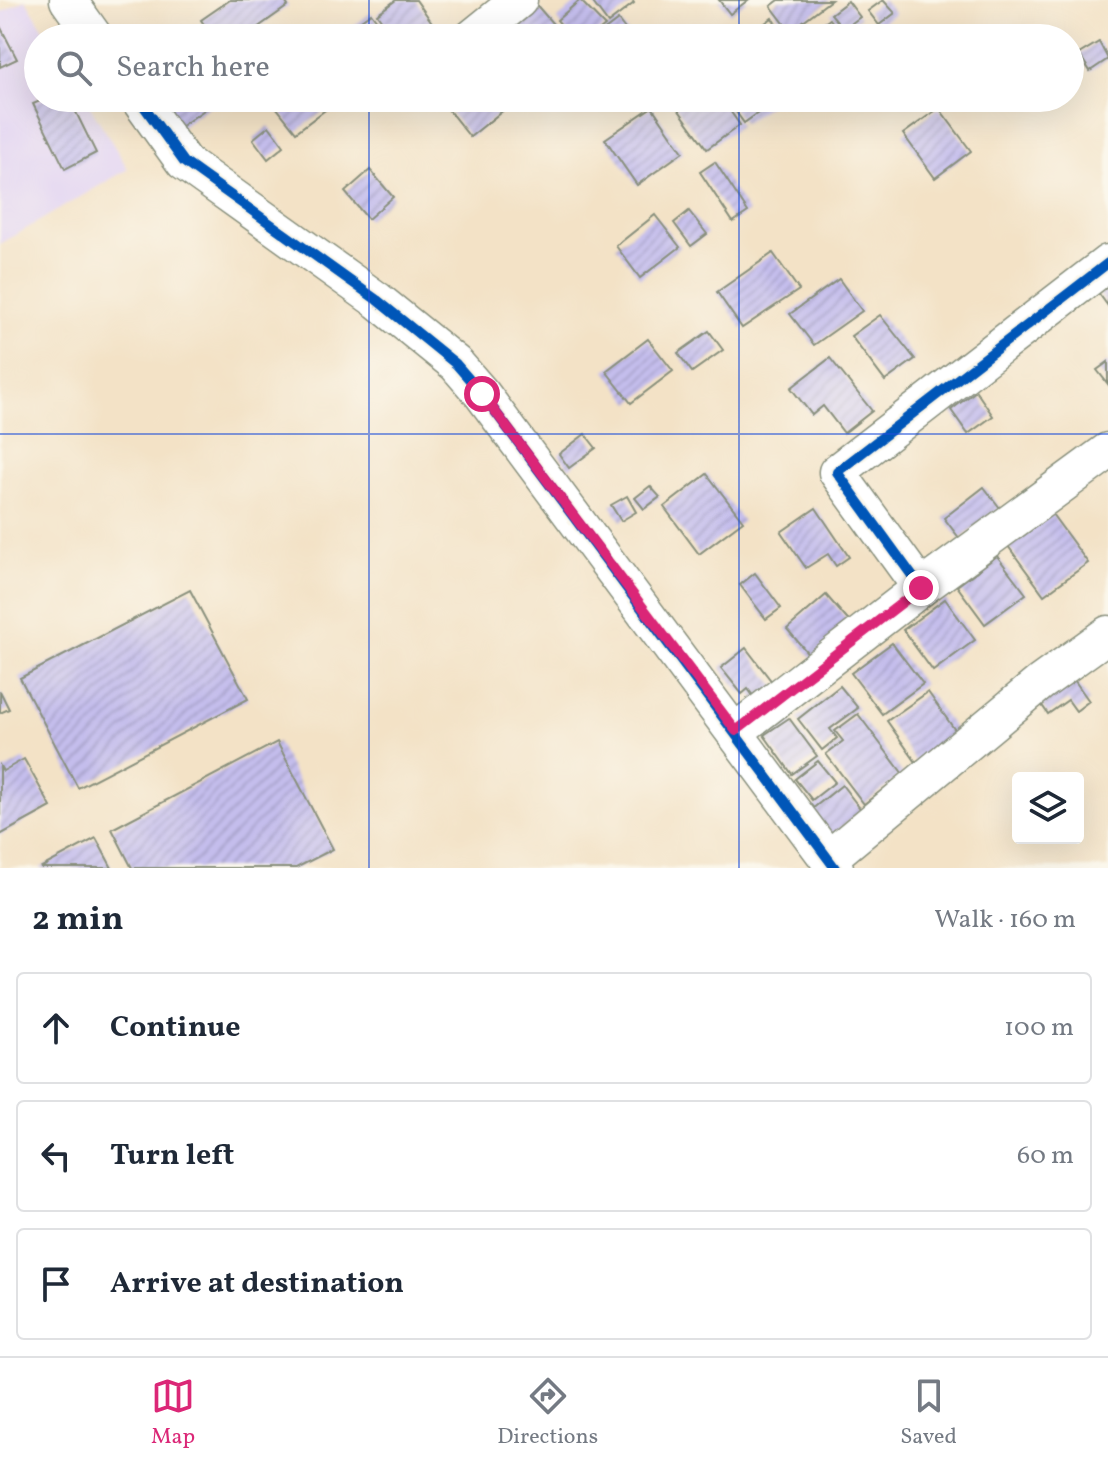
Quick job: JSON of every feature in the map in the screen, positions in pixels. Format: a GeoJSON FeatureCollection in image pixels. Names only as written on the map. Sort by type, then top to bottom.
{"type":"FeatureCollection","features":[{"type":"Feature","properties":{"kind":"street"},"geometry":{"type":"LineString","coordinates":[[68,0],[85,24]]}},
{"type":"Feature","properties":{"kind":"street"},"geometry":{"type":"LineString","coordinates":[[489,24],[519,0]]}},
{"type":"Feature","properties":{"kind":"street"},"geometry":{"type":"LineString","coordinates":[[148,112],[184,162],[377,300],[456,364],[492,406],[832,864],[1040,683],[1108,634]]}},
{"type":"Feature","properties":{"kind":"street"},"geometry":{"type":"LineString","coordinates":[[921,588],[837,472],[1108,263]]}},
{"type":"Feature","properties":{"kind":"street"},"geometry":{"type":"LineString","coordinates":[[736,731],[921,588],[1108,451]]}},
{"type":"Feature","properties":{"kind":"shaded area"},"geometry":{"type":"Polygon","coordinates":[[[26,0],[41,24],[24,24],[24,112],[93,112],[128,169],[0,244],[0,13],[26,0]]]}},
{"type":"Feature","properties":{"kind":"building"},"geometry":{"type":"Polygon","coordinates":[[[230,0],[284,0],[288,6],[263,24],[204,24],[201,20],[230,0]]]}},
{"type":"Feature","properties":{"kind":"building"},"geometry":{"type":"Polygon","coordinates":[[[396,0],[416,0],[433,24],[384,24],[377,14],[396,0]]]}},
{"type":"Feature","properties":{"kind":"building"},"geometry":{"type":"Polygon","coordinates":[[[580,0],[603,24],[560,24],[557,20],[580,0]]]}},
{"type":"Feature","properties":{"kind":"building"},"geometry":{"type":"Polygon","coordinates":[[[591,0],[632,0],[634,3],[608,23],[591,0]]]}},
{"type":"Feature","properties":{"kind":"building"},"geometry":{"type":"Polygon","coordinates":[[[719,0],[748,0],[730,14],[719,0]]]}},
{"type":"Feature","properties":{"kind":"building"},"geometry":{"type":"Polygon","coordinates":[[[779,0],[831,0],[799,24],[785,24],[771,6],[779,0]]]}},
{"type":"Feature","properties":{"kind":"building"},"geometry":{"type":"Polygon","coordinates":[[[883,0],[895,13],[878,24],[868,11],[883,0]]]}},
{"type":"Feature","properties":{"kind":"building"},"geometry":{"type":"Polygon","coordinates":[[[848,1],[860,17],[851,24],[840,24],[831,14],[848,1]]]}},
{"type":"Feature","properties":{"kind":"building"},"geometry":{"type":"Polygon","coordinates":[[[534,2],[553,24],[507,24],[534,2]]]}},
{"type":"Feature","properties":{"kind":"building"},"geometry":{"type":"Polygon","coordinates":[[[371,13],[379,24],[356,24],[371,13]]]}},
{"type":"Feature","properties":{"kind":"building"},"geometry":{"type":"Polygon","coordinates":[[[0,26],[17,59],[0,67],[0,26]]]}},
{"type":"Feature","properties":{"kind":"building"},"geometry":{"type":"Polygon","coordinates":[[[1099,42],[1108,59],[1090,71],[1084,62],[1084,51],[1099,42]]]}},
{"type":"Feature","properties":{"kind":"building"},"geometry":{"type":"Polygon","coordinates":[[[37,112],[76,112],[96,153],[65,169],[37,112]]]}},
{"type":"Feature","properties":{"kind":"building"},"geometry":{"type":"Polygon","coordinates":[[[157,112],[201,112],[170,134],[157,112]]]}},
{"type":"Feature","properties":{"kind":"building"},"geometry":{"type":"Polygon","coordinates":[[[280,112],[322,112],[296,132],[280,112]]]}},
{"type":"Feature","properties":{"kind":"building"},"geometry":{"type":"Polygon","coordinates":[[[450,112],[501,112],[470,137],[450,112]]]}},
{"type":"Feature","properties":{"kind":"building"},"geometry":{"type":"Polygon","coordinates":[[[645,112],[655,112],[683,152],[637,185],[605,139],[645,112]]]}},
{"type":"Feature","properties":{"kind":"building"},"geometry":{"type":"Polygon","coordinates":[[[680,112],[731,112],[740,125],[707,149],[680,112]]]}},
{"type":"Feature","properties":{"kind":"building"},"geometry":{"type":"Polygon","coordinates":[[[736,112],[759,112],[744,123],[736,112]]]}},
{"type":"Feature","properties":{"kind":"building"},"geometry":{"type":"Polygon","coordinates":[[[933,112],[942,112],[971,151],[935,178],[903,134],[933,112]]]}},
{"type":"Feature","properties":{"kind":"building"},"geometry":{"type":"Polygon","coordinates":[[[269,126],[284,146],[268,159],[253,139],[269,126]]]}},
{"type":"Feature","properties":{"kind":"building"},"geometry":{"type":"Polygon","coordinates":[[[715,162],[748,212],[733,222],[700,172],[715,162]]]}},
{"type":"Feature","properties":{"kind":"building"},"geometry":{"type":"Polygon","coordinates":[[[370,170],[393,197],[368,219],[345,192],[370,170]]]}},
{"type":"Feature","properties":{"kind":"building"},"geometry":{"type":"Polygon","coordinates":[[[689,211],[707,234],[691,246],[674,223],[689,211]]]}},
{"type":"Feature","properties":{"kind":"building"},"geometry":{"type":"Polygon","coordinates":[[[655,215],[680,247],[640,278],[616,246],[655,215]]]}},
{"type":"Feature","properties":{"kind":"building"},"geometry":{"type":"Polygon","coordinates":[[[773,253],[799,290],[742,328],[717,292],[773,253]]]}},
{"type":"Feature","properties":{"kind":"building"},"geometry":{"type":"Polygon","coordinates":[[[839,279],[862,311],[814,345],[790,314],[839,279]]]}},
{"type":"Feature","properties":{"kind":"building"},"geometry":{"type":"Polygon","coordinates":[[[1108,283],[1108,306],[1097,291],[1108,283]]]}},
{"type":"Feature","properties":{"kind":"building"},"geometry":{"type":"Polygon","coordinates":[[[880,315],[915,359],[885,381],[851,336],[880,315]]]}},
{"type":"Feature","properties":{"kind":"building"},"geometry":{"type":"Polygon","coordinates":[[[709,331],[723,350],[692,372],[678,353],[709,331]]]}},
{"type":"Feature","properties":{"kind":"building"},"geometry":{"type":"Polygon","coordinates":[[[648,339],[673,371],[631,403],[606,371],[648,339]]]}},
{"type":"Feature","properties":{"kind":"building"},"geometry":{"type":"Polygon","coordinates":[[[830,358],[872,411],[844,433],[823,406],[812,415],[791,388],[830,358]]]}},
{"type":"Feature","properties":{"kind":"building"},"geometry":{"type":"Polygon","coordinates":[[[1108,362],[1108,384],[1097,370],[1108,362]]]}},
{"type":"Feature","properties":{"kind":"building"},"geometry":{"type":"Polygon","coordinates":[[[976,391],[993,416],[968,434],[951,410],[976,391]]]}},
{"type":"Feature","properties":{"kind":"building"},"geometry":{"type":"Polygon","coordinates":[[[585,434],[596,448],[569,468],[559,454],[585,434]]]}},
{"type":"Feature","properties":{"kind":"building"},"geometry":{"type":"Polygon","coordinates":[[[707,474],[743,521],[699,554],[664,507],[707,474]]]}},
{"type":"Feature","properties":{"kind":"building"},"geometry":{"type":"Polygon","coordinates":[[[650,486],[660,497],[644,509],[635,498],[650,486]]]}},
{"type":"Feature","properties":{"kind":"building"},"geometry":{"type":"Polygon","coordinates":[[[984,487],[1000,508],[960,539],[944,518],[984,487]]]}},
{"type":"Feature","properties":{"kind":"building"},"geometry":{"type":"Polygon","coordinates":[[[627,496],[636,512],[621,521],[611,505],[627,496]]]}},
{"type":"Feature","properties":{"kind":"building"},"geometry":{"type":"Polygon","coordinates":[[[816,508],[849,557],[836,566],[828,554],[806,568],[781,532],[816,508]]]}},
{"type":"Feature","properties":{"kind":"building"},"geometry":{"type":"Polygon","coordinates":[[[1052,514],[1088,563],[1044,595],[1008,546],[1052,514]]]}},
{"type":"Feature","properties":{"kind":"building"},"geometry":{"type":"Polygon","coordinates":[[[997,556],[1026,594],[985,624],[957,586],[997,556]]]}},
{"type":"Feature","properties":{"kind":"building"},"geometry":{"type":"Polygon","coordinates":[[[755,573],[781,608],[766,619],[740,585],[755,573]]]}},
{"type":"Feature","properties":{"kind":"building"},"geometry":{"type":"Polygon","coordinates":[[[190,590],[248,699],[78,788],[20,678],[190,590]]]}},
{"type":"Feature","properties":{"kind":"building"},"geometry":{"type":"Polygon","coordinates":[[[826,595],[852,625],[812,658],[787,629],[826,595]]]}},
{"type":"Feature","properties":{"kind":"building"},"geometry":{"type":"Polygon","coordinates":[[[945,599],[975,640],[933,671],[903,630],[945,599]]]}},
{"type":"Feature","properties":{"kind":"building"},"geometry":{"type":"Polygon","coordinates":[[[892,643],[923,684],[882,714],[851,673],[892,643]]]}},
{"type":"Feature","properties":{"kind":"building"},"geometry":{"type":"Polygon","coordinates":[[[746,648],[776,687],[757,701],[748,689],[742,694],[721,668],[746,648]]]}},
{"type":"Feature","properties":{"kind":"building"},"geometry":{"type":"Polygon","coordinates":[[[1070,674],[1089,701],[1076,711],[1068,700],[1048,714],[1037,698],[1070,674]]]}},
{"type":"Feature","properties":{"kind":"building"},"geometry":{"type":"Polygon","coordinates":[[[840,686],[858,708],[830,729],[837,738],[822,750],[798,719],[840,686]]]}},
{"type":"Feature","properties":{"kind":"building"},"geometry":{"type":"Polygon","coordinates":[[[0,691],[9,709],[0,713],[0,691]]]}},
{"type":"Feature","properties":{"kind":"building"},"geometry":{"type":"Polygon","coordinates":[[[928,692],[957,733],[916,762],[887,721],[928,692]]]}},
{"type":"Feature","properties":{"kind":"building"},"geometry":{"type":"Polygon","coordinates":[[[858,714],[903,774],[864,804],[826,754],[843,741],[835,731],[858,714]]]}},
{"type":"Feature","properties":{"kind":"building"},"geometry":{"type":"Polygon","coordinates":[[[789,718],[817,756],[792,774],[764,735],[789,718]]]}},
{"type":"Feature","properties":{"kind":"building"},"geometry":{"type":"Polygon","coordinates":[[[277,742],[333,849],[296,868],[132,868],[112,829],[277,742]]]}},
{"type":"Feature","properties":{"kind":"building"},"geometry":{"type":"Polygon","coordinates":[[[24,759],[51,807],[0,835],[0,766],[3,771],[24,759]]]}},
{"type":"Feature","properties":{"kind":"building"},"geometry":{"type":"Polygon","coordinates":[[[818,761],[835,782],[812,800],[795,779],[818,761]]]}},
{"type":"Feature","properties":{"kind":"building"},"geometry":{"type":"Polygon","coordinates":[[[842,785],[862,811],[832,835],[811,810],[842,785]]]}},
{"type":"Feature","properties":{"kind":"building"},"geometry":{"type":"Polygon","coordinates":[[[96,838],[112,868],[40,868],[96,838]]]}},
{"type":"Feature","properties":{"kind":"cycle path"},"geometry":{"type":"LineString","coordinates":[[148,112],[184,162],[377,300],[456,364],[482,394],[835,868]]}},
{"type":"Feature","properties":{"kind":"cycle path"},"geometry":{"type":"LineString","coordinates":[[921,588],[837,472],[1108,263]]}},
{"type":"Feature","properties":{"kind":"route"},"geometry":{"type":"LineString","coordinates":[[482,394],[736,731],[921,588]]}}]}
